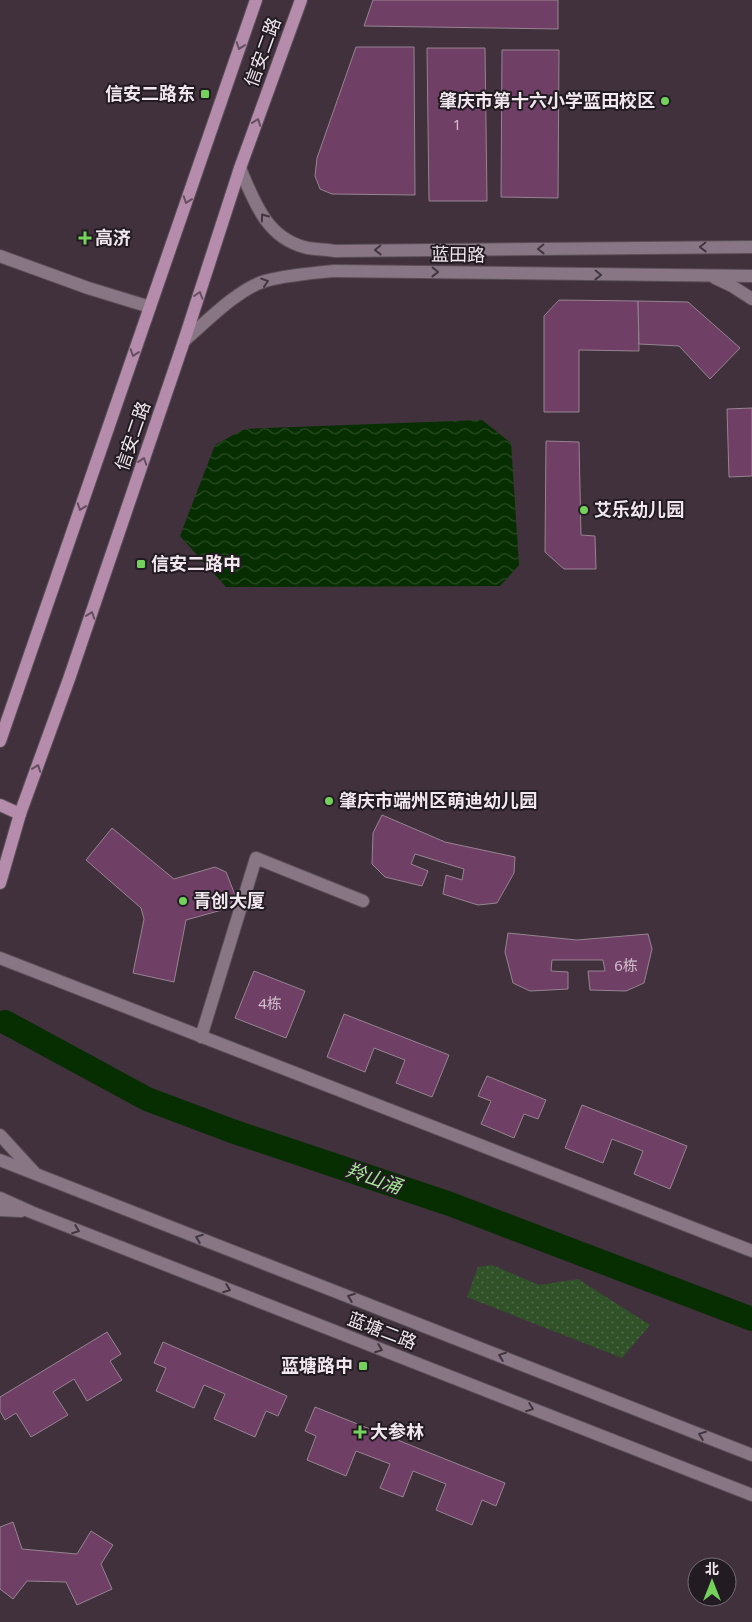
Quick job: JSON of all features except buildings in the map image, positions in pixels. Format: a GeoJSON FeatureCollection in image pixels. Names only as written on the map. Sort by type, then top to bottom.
{"type":"FeatureCollection","features":[{"type":"Feature","properties":{"kind":"main road","name":"信安二路"},"geometry":{"type":"LineString","coordinates":[[0,740],[256,0]]}},
{"type":"Feature","properties":{"kind":"main road","name":"信安二路"},"geometry":{"type":"LineString","coordinates":[[0,883],[20,814],[72,670],[184,341],[240,168],[301,0]]}},
{"type":"Feature","properties":{"kind":"main road","name":"蓝田路"},"geometry":{"type":"LineString","coordinates":[[240,168],[254,203],[275,232],[290,242],[305,247],[335,251],[752,247]]}},
{"type":"Feature","properties":{"kind":"main road"},"geometry":{"type":"LineString","coordinates":[[0,256],[88,288],[150,307]]}},
{"type":"Feature","properties":{"kind":"main road","name":"蓝田路"},"geometry":{"type":"LineString","coordinates":[[184,341],[243,292],[264,282],[304,274],[334,271],[752,276]]}},
{"type":"Feature","properties":{"kind":"main road"},"geometry":{"type":"LineString","coordinates":[[710,276],[732,286],[752,299]]}},
{"type":"Feature","properties":{"kind":"main road"},"geometry":{"type":"LineString","coordinates":[[0,805],[20,814]]}},
{"type":"Feature","properties":{"kind":"main road"},"geometry":{"type":"LineString","coordinates":[[201,1036],[256,858],[363,902]]}},
{"type":"Feature","properties":{"kind":"main road"},"geometry":{"type":"LineString","coordinates":[[0,958],[752,1251]]}},
{"type":"Feature","properties":{"kind":"main road"},"geometry":{"type":"LineString","coordinates":[[0,1135],[35,1174]]}},
{"type":"Feature","properties":{"kind":"main road","name":"蓝塘二路"},"geometry":{"type":"LineString","coordinates":[[0,1160],[751,1453]]}},
{"type":"Feature","properties":{"kind":"main road","name":"蓝塘二路"},"geometry":{"type":"LineString","coordinates":[[0,1198],[31,1212],[752,1495]]}},
{"type":"Feature","properties":{"kind":"main road"},"geometry":{"type":"LineString","coordinates":[[0,1210],[31,1212]]}},
{"type":"Feature","properties":{"kind":"shaded area"},"geometry":{"type":"Polygon","coordinates":[[[492,1265],[539,1285],[578,1279],[650,1325],[622,1358],[467,1297],[478,1267],[492,1265]]]}},
{"type":"Feature","properties":{"kind":"water"},"geometry":{"type":"Polygon","coordinates":[[[482,420],[511,443],[519,565],[500,586],[226,587],[180,536],[215,445],[244,429],[482,420]]]}},
{"type":"Feature","properties":{"kind":"waterway","name":"羚山涌"},"geometry":{"type":"LineString","coordinates":[[5,1022],[147,1099],[232,1131],[450,1204],[752,1319]]}},
{"type":"Feature","properties":{"kind":"place","name":"信安二路东"},"geometry":{"type":"Point","coordinates":[205,94]}},
{"type":"Feature","properties":{"kind":"place","name":"肇庆市第十六小学蓝田校区"},"geometry":{"type":"Point","coordinates":[665,101]}},
{"type":"Feature","properties":{"kind":"place","name":"高济"},"geometry":{"type":"Point","coordinates":[85,238]}},
{"type":"Feature","properties":{"kind":"place","name":"艾乐幼儿园"},"geometry":{"type":"Point","coordinates":[584,510]}},
{"type":"Feature","properties":{"kind":"place","name":"信安二路中"},"geometry":{"type":"Point","coordinates":[141,564]}},
{"type":"Feature","properties":{"kind":"place","name":"肇庆市端州区萌迪幼儿园"},"geometry":{"type":"Point","coordinates":[329,801]}},
{"type":"Feature","properties":{"kind":"place","name":"青创大厦"},"geometry":{"type":"Point","coordinates":[183,901]}},
{"type":"Feature","properties":{"kind":"place","name":"蓝塘路中"},"geometry":{"type":"Point","coordinates":[363,1366]}},
{"type":"Feature","properties":{"kind":"place","name":"大参林"},"geometry":{"type":"Point","coordinates":[360,1432]}}]}
